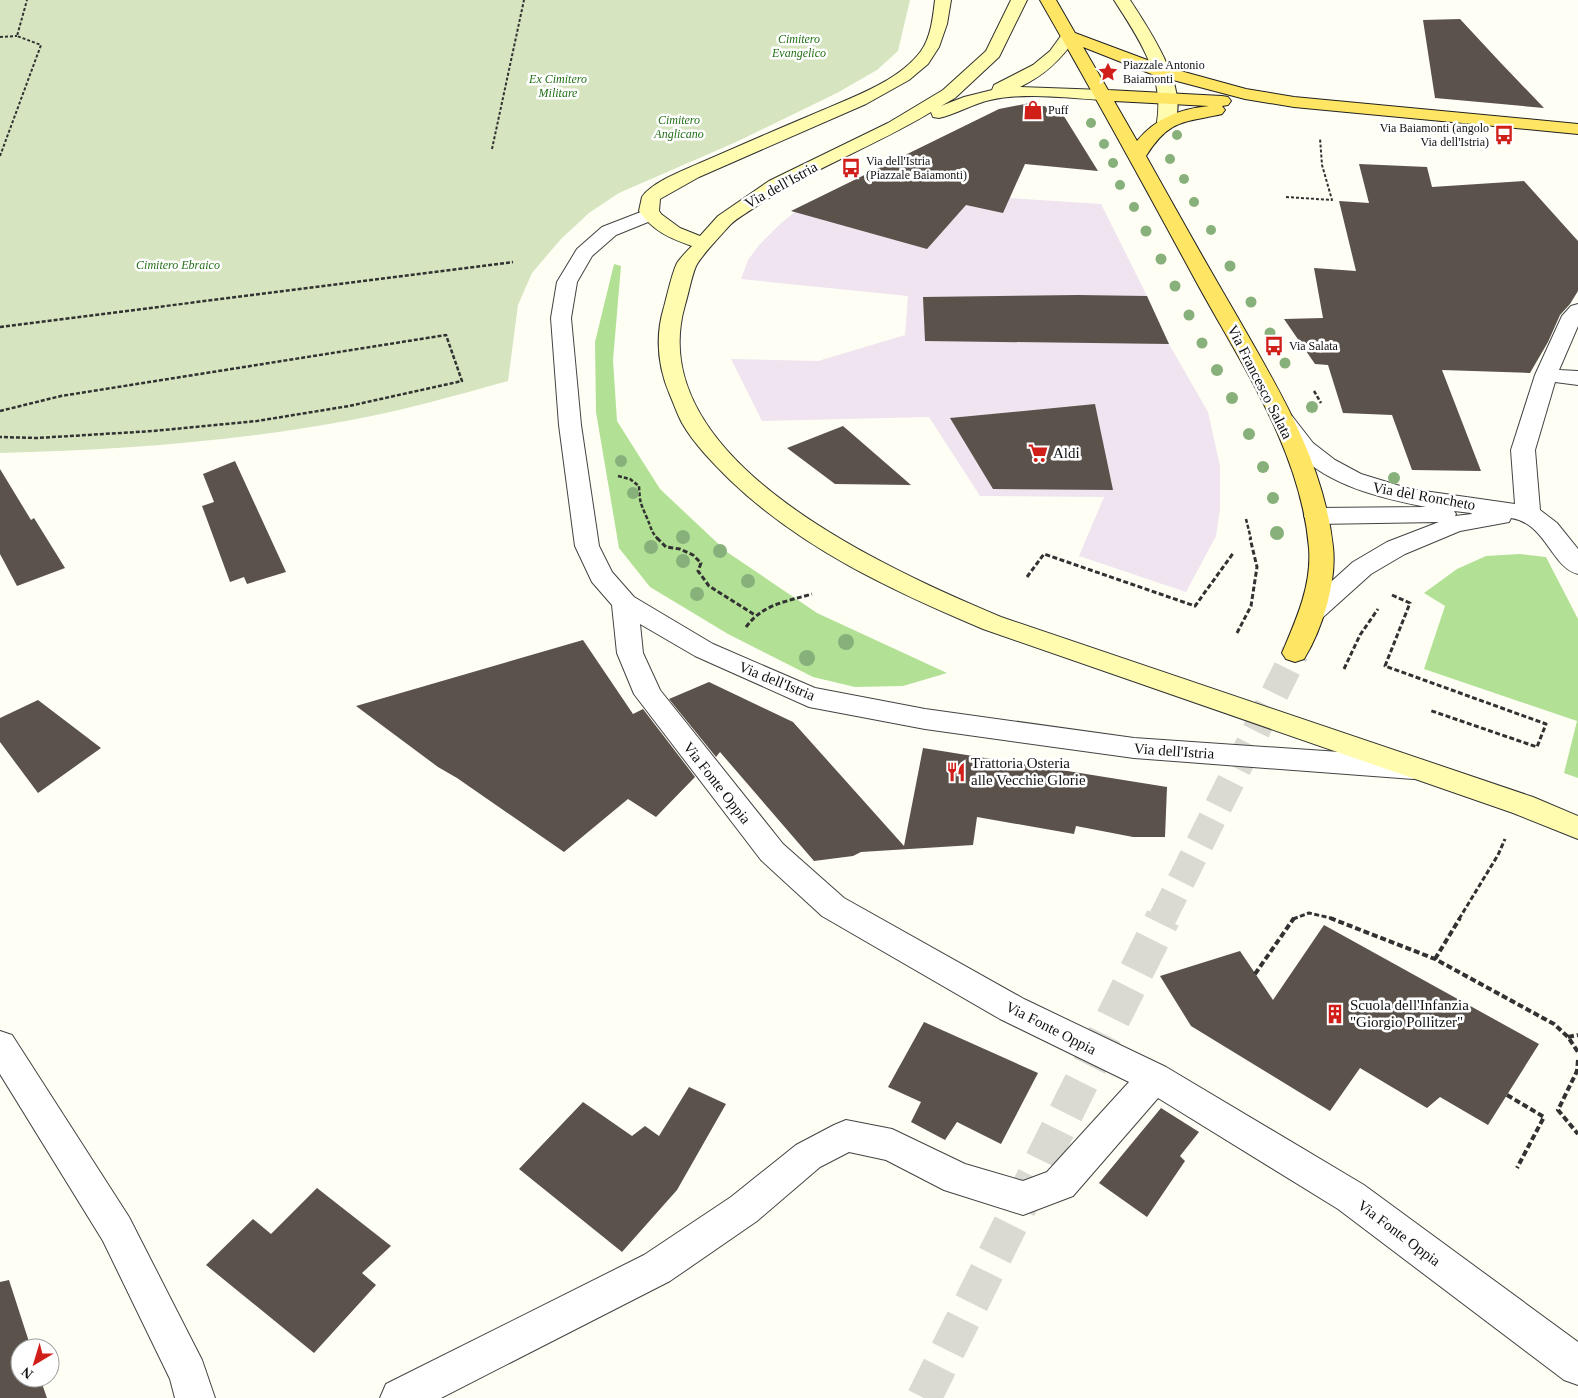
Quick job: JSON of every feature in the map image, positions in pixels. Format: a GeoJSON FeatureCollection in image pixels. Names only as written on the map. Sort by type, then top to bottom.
{"type":"FeatureCollection","features":[{"type":"Feature","properties":{"kind":"main road"},"geometry":{"type":"LineString","coordinates":[[703,242],[678,235],[656,222],[649,211],[651,197],[670,183],[860,100],[892,84],[923,60],[931,47],[941,16],[943,0]]}},
{"type":"Feature","properties":{"kind":"main road"},"geometry":{"type":"LineString","coordinates":[[829,158],[893,127],[944,98],[974,74],[994,52],[1014,20],[1019,0]]}},
{"type":"Feature","properties":{"kind":"main road"},"geometry":{"type":"LineString","coordinates":[[1048,0],[1137,156]]}},
{"type":"Feature","properties":{"kind":"main road"},"geometry":{"type":"LineString","coordinates":[[1122,0],[1150,44],[1160,71],[1169,98],[1170,110],[1166,122]]}},
{"type":"Feature","properties":{"kind":"main road"},"geometry":{"type":"LineString","coordinates":[[829,158],[1027,78],[1047,64],[1061,50],[1069,36]]}},
{"type":"Feature","properties":{"kind":"main road"},"geometry":{"type":"LineString","coordinates":[[1069,36],[1160,71],[1245,94],[1284,101],[1578,129]]}},
{"type":"Feature","properties":{"kind":"main road"},"geometry":{"type":"LineString","coordinates":[[975,99],[994,95],[1033,92],[1169,98],[1418,115]]}},
{"type":"Feature","properties":{"kind":"main road"},"geometry":{"type":"LineString","coordinates":[[1137,156],[1146,140],[1166,122],[1198,112],[1236,108],[1418,115]]}},
{"type":"Feature","properties":{"kind":"main road","name":"Via Francesco Salata"},"geometry":{"type":"LineString","coordinates":[[1137,156],[1284,421],[1307,486],[1316,516],[1321,549],[1319,588],[1312,614],[1294,653]]}},
{"type":"Feature","properties":{"kind":"main road","name":"Via dell'Istria"},"geometry":{"type":"LineString","coordinates":[[829,158],[775,185],[744,204],[720,224],[689,260],[679,279],[671,306],[669,342],[674,379],[695,425],[722,460],[757,492],[802,526],[850,557],[911,588],[992,622],[1418,768],[1523,805],[1578,828]]}},
{"type":"Feature","properties":{"kind":"street","name":"Via dell'Istria"},"geometry":{"type":"LineString","coordinates":[[651,214],[609,231],[584,253],[566,282],[562,318],[570,425],[587,546],[601,576],[625,603],[704,650],[809,697],[925,718],[1134,748],[1418,768]]}},
{"type":"Feature","properties":{"kind":"street"},"geometry":{"type":"LineString","coordinates":[[1528,513],[1523,450],[1546,375],[1572,316],[1578,310]]}},
{"type":"Feature","properties":{"kind":"street"},"geometry":{"type":"LineString","coordinates":[[1546,375],[1578,378]]}},
{"type":"Feature","properties":{"kind":"street","name":"Via del Roncheto"},"geometry":{"type":"LineString","coordinates":[[1284,421],[1305,448],[1338,473],[1363,484],[1400,494],[1528,513],[1548,528],[1578,566]]}},
{"type":"Feature","properties":{"kind":"street","name":"Via del Roncheto"},"geometry":{"type":"LineString","coordinates":[[1316,516],[1528,513]]}},
{"type":"Feature","properties":{"kind":"street","name":"Via del Roncheto"},"geometry":{"type":"LineString","coordinates":[[1312,614],[1362,568],[1396,548],[1455,524],[1528,513]]}},
{"type":"Feature","properties":{"kind":"street","name":"Via Fonte Oppia"},"geometry":{"type":"LineString","coordinates":[[625,603],[630,652],[648,694],[778,858],[833,907],[1012,1008],[1154,1078],[1351,1197],[1578,1366]]}},
{"type":"Feature","properties":{"kind":"street"},"geometry":{"type":"LineString","coordinates":[[0,1045],[116,1229],[188,1374],[195,1398]]}},
{"type":"Feature","properties":{"kind":"street"},"geometry":{"type":"LineString","coordinates":[[400,1398],[657,1268],[744,1209],[808,1156],[846,1136],[892,1145],[957,1178],[1023,1198],[1060,1184],[1154,1078]]}},
{"type":"Feature","properties":{"kind":"path"},"geometry":{"type":"LineString","coordinates":[[17,36],[27,0]]}},
{"type":"Feature","properties":{"kind":"path"},"geometry":{"type":"LineString","coordinates":[[492,149],[524,0]]}},
{"type":"Feature","properties":{"kind":"path"},"geometry":{"type":"LineString","coordinates":[[0,38],[17,36],[41,45],[0,156]]}},
{"type":"Feature","properties":{"kind":"path"},"geometry":{"type":"LineString","coordinates":[[1286,197],[1332,200],[1322,164],[1319,134]]}},
{"type":"Feature","properties":{"kind":"path"},"geometry":{"type":"LineString","coordinates":[[0,327],[513,262]]}},
{"type":"Feature","properties":{"kind":"path"},"geometry":{"type":"LineString","coordinates":[[0,411],[61,396],[446,335],[462,380],[349,406],[257,421],[143,432],[37,438],[0,437]]}},
{"type":"Feature","properties":{"kind":"path"},"geometry":{"type":"LineString","coordinates":[[611,477],[630,479],[639,486],[640,506],[648,519],[650,532],[666,547],[680,549],[694,555],[701,563],[698,572],[710,586],[755,615]]}},
{"type":"Feature","properties":{"kind":"path"},"geometry":{"type":"LineString","coordinates":[[1237,633],[1251,606],[1257,567],[1246,519]]}},
{"type":"Feature","properties":{"kind":"path"},"geometry":{"type":"LineString","coordinates":[[1027,577],[1044,554],[1195,606],[1234,552]]}},
{"type":"Feature","properties":{"kind":"path"},"geometry":{"type":"LineString","coordinates":[[743,628],[748,626],[755,615],[771,606],[812,594]]}},
{"type":"Feature","properties":{"kind":"path"},"geometry":{"type":"LineString","coordinates":[[1392,595],[1410,603],[1385,666],[1546,724],[1537,747],[1430,710]]}},
{"type":"Feature","properties":{"kind":"path"},"geometry":{"type":"LineString","coordinates":[[1435,959],[1498,855],[1506,838]]}},
{"type":"Feature","properties":{"kind":"path"},"geometry":{"type":"LineString","coordinates":[[1255,974],[1294,918],[1309,913],[1335,919],[1435,959],[1554,1024],[1568,1037],[1578,1052]]}},
{"type":"Feature","properties":{"kind":"path"},"geometry":{"type":"LineString","coordinates":[[1568,1037],[1578,1035]]}},
{"type":"Feature","properties":{"kind":"path"},"geometry":{"type":"LineString","coordinates":[[1578,1060],[1577,1071],[1558,1110],[1578,1134]]}},
{"type":"Feature","properties":{"kind":"path"},"geometry":{"type":"LineString","coordinates":[[1507,1095],[1544,1117],[1517,1168]]}},
{"type":"Feature","properties":{"kind":"shaded area"},"geometry":{"type":"Polygon","coordinates":[[[974,193],[1010,198],[1101,204],[1169,344],[1208,412],[1220,466],[1220,509],[1216,536],[1186,592],[1079,556],[1104,497],[980,496],[929,417],[762,421],[731,359],[818,361],[905,335],[908,296],[741,279],[748,260],[759,245],[796,211],[974,193]]]}},
{"type":"Feature","properties":{"kind":"green space","name":"Cimitero Ebraico"},"geometry":{"type":"Polygon","coordinates":[[[0,0],[910,0],[898,51],[877,70],[837,93],[736,142],[619,193],[589,213],[561,239],[532,273],[518,305],[508,381],[387,413],[303,428],[174,444],[0,453],[0,0]]]}},
{"type":"Feature","properties":{"kind":"green space"},"geometry":{"type":"Polygon","coordinates":[[[614,264],[621,266],[613,360],[617,421],[660,489],[727,552],[817,613],[947,673],[903,686],[855,687],[813,677],[728,634],[650,587],[619,548],[596,412],[595,342],[614,264]]]}},
{"type":"Feature","properties":{"kind":"green space"},"geometry":{"type":"Polygon","coordinates":[[[1520,554],[1546,557],[1578,619],[1578,778],[1564,773],[1577,721],[1424,669],[1445,606],[1424,593],[1457,569],[1486,556],[1520,554]]]}},
{"type":"Feature","properties":{"kind":"building"},"geometry":{"type":"Polygon","coordinates":[[[1460,19],[1544,108],[1435,98],[1423,20],[1460,19]]]}},
{"type":"Feature","properties":{"kind":"building"},"geometry":{"type":"Polygon","coordinates":[[[1030,103],[1052,108],[1062,113],[1098,171],[1025,164],[1003,213],[966,205],[927,249],[791,211],[999,109],[1030,103]]]}},
{"type":"Feature","properties":{"kind":"building"},"geometry":{"type":"Polygon","coordinates":[[[1359,164],[1427,167],[1432,187],[1524,181],[1578,241],[1578,291],[1560,315],[1548,342],[1530,373],[1442,370],[1481,471],[1412,470],[1392,415],[1343,413],[1328,365],[1315,364],[1284,319],[1323,318],[1314,268],[1356,271],[1339,201],[1369,203],[1359,164]]]}},
{"type":"Feature","properties":{"kind":"building"},"geometry":{"type":"Polygon","coordinates":[[[1147,296],[1169,344],[925,341],[923,297],[1147,296]]]}},
{"type":"Feature","properties":{"kind":"building","name":"Aldi"},"geometry":{"type":"Polygon","coordinates":[[[1095,404],[1113,490],[993,489],[950,418],[1095,404]]]}},
{"type":"Feature","properties":{"kind":"building"},"geometry":{"type":"Polygon","coordinates":[[[843,426],[911,485],[835,484],[787,448],[843,426]]]}},
{"type":"Feature","properties":{"kind":"building"},"geometry":{"type":"Polygon","coordinates":[[[235,461],[286,572],[247,584],[244,577],[230,582],[202,506],[214,502],[203,474],[235,461]]]}},
{"type":"Feature","properties":{"kind":"building"},"geometry":{"type":"Polygon","coordinates":[[[0,469],[31,520],[34,518],[65,568],[17,586],[0,554],[0,469]]]}},
{"type":"Feature","properties":{"kind":"building"},"geometry":{"type":"Polygon","coordinates":[[[583,640],[633,714],[643,709],[695,777],[656,817],[628,799],[564,852],[457,778],[438,767],[356,706],[583,640]]]}},
{"type":"Feature","properties":{"kind":"building"},"geometry":{"type":"Polygon","coordinates":[[[709,682],[793,722],[904,846],[923,748],[1167,787],[1165,837],[1133,837],[1076,826],[1074,834],[977,817],[973,845],[861,852],[853,856],[814,861],[720,752],[716,757],[669,699],[709,682]]]}},
{"type":"Feature","properties":{"kind":"building"},"geometry":{"type":"Polygon","coordinates":[[[38,700],[101,748],[38,793],[0,742],[0,718],[38,700]]]}},
{"type":"Feature","properties":{"kind":"building","name":"Scuola dell'Infanzia \"Giorgio Pollitzer\""},"geometry":{"type":"Polygon","coordinates":[[[1324,925],[1539,1044],[1488,1125],[1440,1097],[1427,1108],[1360,1068],[1330,1111],[1191,1026],[1160,976],[1240,951],[1273,1000],[1324,925]]]}},
{"type":"Feature","properties":{"kind":"building"},"geometry":{"type":"Polygon","coordinates":[[[924,1022],[1038,1073],[1001,1144],[957,1122],[945,1140],[911,1122],[921,1102],[888,1087],[924,1022]]]}},
{"type":"Feature","properties":{"kind":"building"},"geometry":{"type":"Polygon","coordinates":[[[689,1087],[726,1104],[677,1190],[622,1252],[519,1169],[583,1102],[632,1136],[645,1126],[659,1136],[689,1087]]]}},
{"type":"Feature","properties":{"kind":"building"},"geometry":{"type":"Polygon","coordinates":[[[1161,1108],[1199,1132],[1180,1156],[1185,1161],[1147,1217],[1099,1183],[1161,1108]]]}},
{"type":"Feature","properties":{"kind":"building"},"geometry":{"type":"Polygon","coordinates":[[[317,1188],[391,1246],[362,1273],[376,1285],[314,1353],[206,1265],[253,1219],[271,1234],[317,1188]]]}},
{"type":"Feature","properties":{"kind":"building"},"geometry":{"type":"Polygon","coordinates":[[[9,1280],[28,1338],[10,1338],[10,1388],[44,1388],[47,1398],[0,1398],[0,1282],[9,1280]]]}},
{"type":"Feature","properties":{"kind":"tunnel"},"geometry":{"type":"LineString","coordinates":[[1162,919],[1295,653]]}},
{"type":"Feature","properties":{"kind":"tunnel"},"geometry":{"type":"LineString","coordinates":[[924,1398],[1163,918]]}},
{"type":"Feature","properties":{"kind":"place","name":"Piazzale Antonio Baiamonti"},"geometry":{"type":"Point","coordinates":[1108,72]}},
{"type":"Feature","properties":{"kind":"place","name":"Puff"},"geometry":{"type":"Point","coordinates":[1033,110]}},
{"type":"Feature","properties":{"kind":"place","name":"Via Baiamonti (angolo Via dell'Istria)"},"geometry":{"type":"Point","coordinates":[1504,135]}},
{"type":"Feature","properties":{"kind":"place","name":"Via dell'Istria (Piazzale Baiamonti)"},"geometry":{"type":"Point","coordinates":[851,168]}},
{"type":"Feature","properties":{"kind":"place","name":"Via Salata"},"geometry":{"type":"Point","coordinates":[1274,346]}},
{"type":"Feature","properties":{"kind":"place","name":"Aldi"},"geometry":{"type":"Point","coordinates":[1038,453]}},
{"type":"Feature","properties":{"kind":"place","name":"Trattoria Osteria alle Vecchie Glorie"},"geometry":{"type":"Point","coordinates":[956,772]}},
{"type":"Feature","properties":{"kind":"place","name":"Scuola dell'Infanzia \"Giorgio Pollitzer\""},"geometry":{"type":"Point","coordinates":[1335,1014]}},
{"type":"Feature","properties":{"kind":"park label","name":"Cimitero Evangelico"},"geometry":{"type":"Point","coordinates":[799,46]}},
{"type":"Feature","properties":{"kind":"park label","name":"Ex Cimitero Militare"},"geometry":{"type":"Point","coordinates":[558,86]}},
{"type":"Feature","properties":{"kind":"park label","name":"Cimitero Anglicano"},"geometry":{"type":"Point","coordinates":[679,127]}}]}
